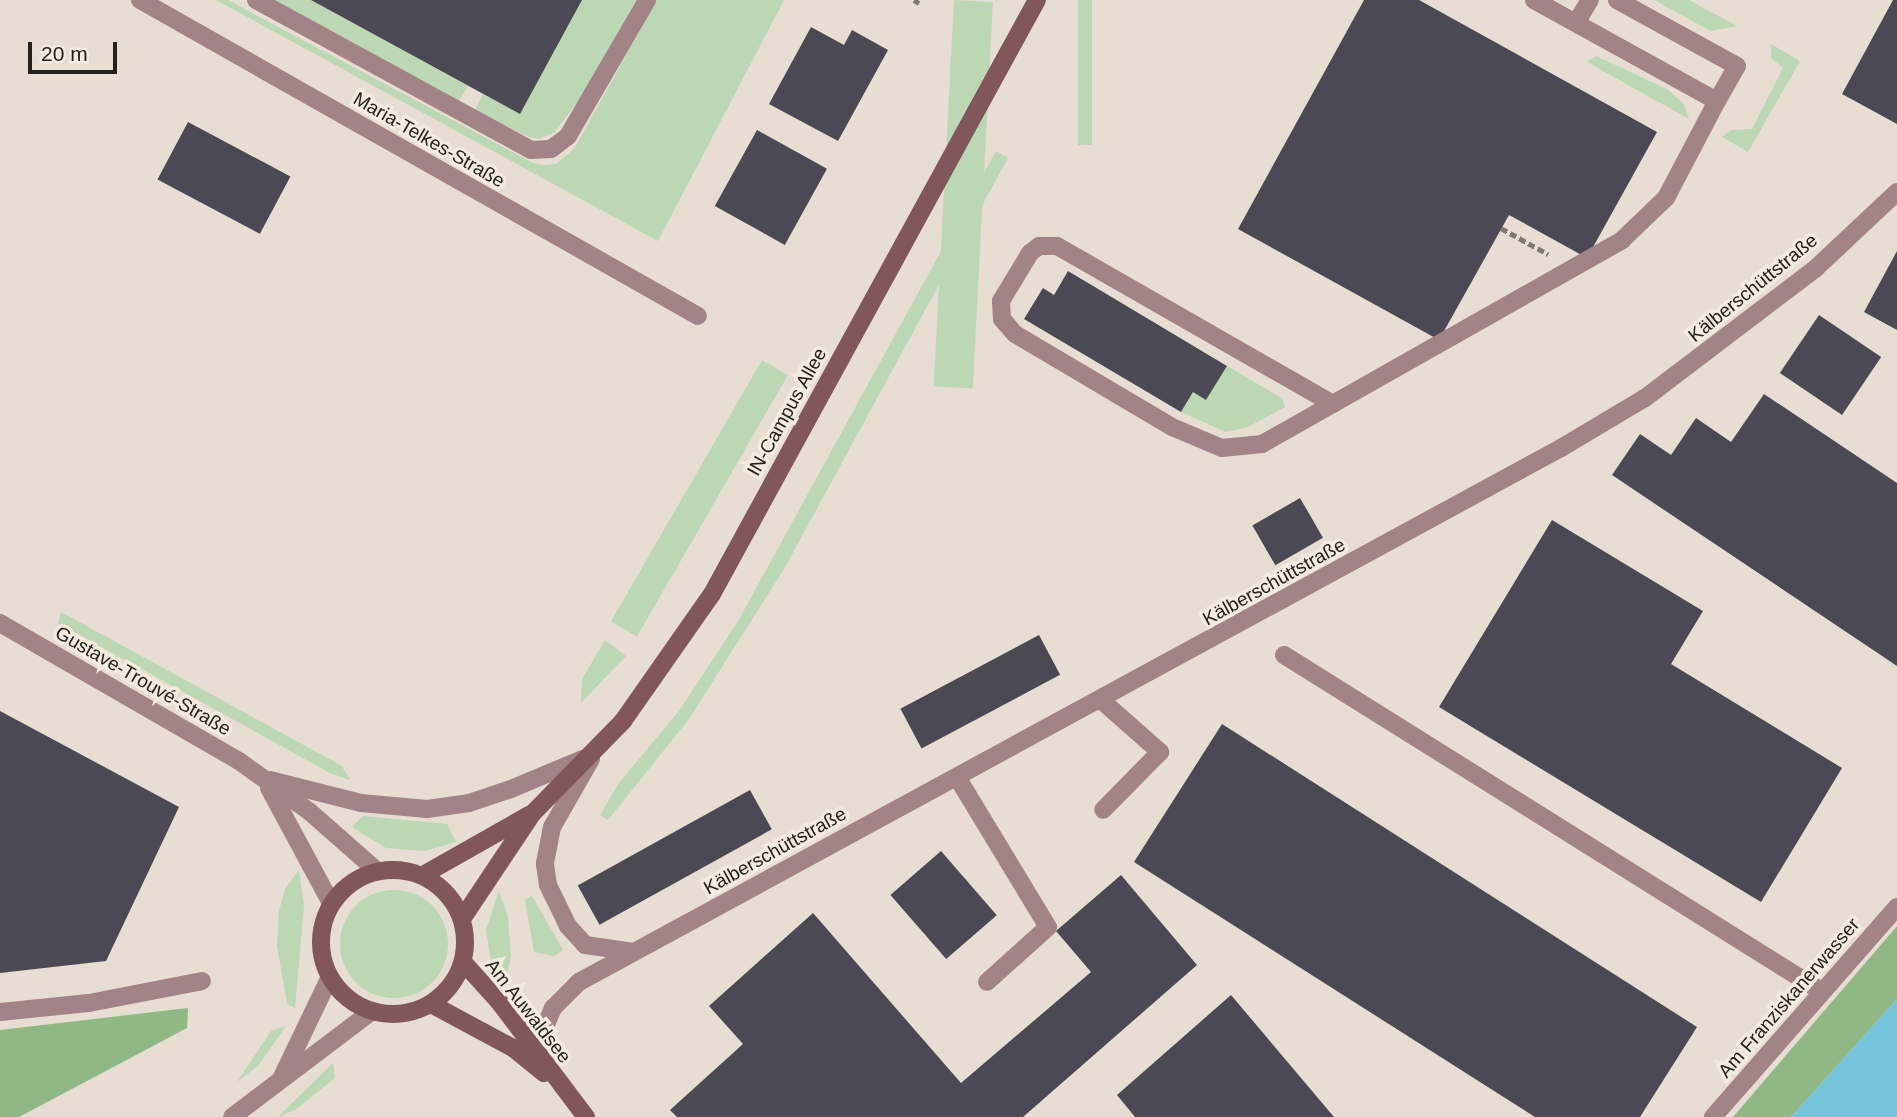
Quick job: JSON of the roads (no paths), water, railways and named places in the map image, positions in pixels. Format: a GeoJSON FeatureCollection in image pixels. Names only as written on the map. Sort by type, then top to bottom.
{"type":"FeatureCollection","features":[{"type":"Feature","properties":{"kind":"street","name":"Maria-Telkes-Straße"},"geometry":{"type":"LineString","coordinates":[[140,0],[698,316]]}},
{"type":"Feature","properties":{"kind":"street"},"geometry":{"type":"LineString","coordinates":[[256,0],[531,150],[551,149],[568,136],[647,0]]}},
{"type":"Feature","properties":{"kind":"street","name":"IN-Campus Allee"},"geometry":{"type":"LineString","coordinates":[[462,919],[532,814],[593,755],[653,683],[712,594],[1037,0]]}},
{"type":"Feature","properties":{"kind":"street"},"geometry":{"type":"LineString","coordinates":[[1534,0],[1717,101]]}},
{"type":"Feature","properties":{"kind":"street"},"geometry":{"type":"LineString","coordinates":[[1576,23],[1590,0]]}},
{"type":"Feature","properties":{"kind":"street"},"geometry":{"type":"LineString","coordinates":[[1332,404],[1057,246],[1049,244],[1030,253],[1001,301],[1002,319],[1015,334],[1198,441],[1222,448],[1262,444],[1576,270],[1622,240],[1659,205],[1699,142],[1717,101],[1737,66],[1617,0]]}},
{"type":"Feature","properties":{"kind":"street","name":"Kälberschüttstraße"},"geometry":{"type":"LineString","coordinates":[[535,1050],[559,1000],[579,982],[1101,700],[1645,398],[1816,268],[1897,192]]}},
{"type":"Feature","properties":{"kind":"street","name":"Gustave-Trouvé-Straße"},"geometry":{"type":"LineString","coordinates":[[0,623],[211,742],[310,812],[377,871]]}},
{"type":"Feature","properties":{"kind":"street"},"geometry":{"type":"LineString","coordinates":[[1283,655],[1821,991]]}},
{"type":"Feature","properties":{"kind":"street"},"geometry":{"type":"LineString","coordinates":[[1101,700],[1160,752],[1103,810]]}},
{"type":"Feature","properties":{"kind":"street"},"geometry":{"type":"LineString","coordinates":[[593,755],[552,827],[545,864],[548,885],[568,926],[585,945],[634,952]]}},
{"type":"Feature","properties":{"kind":"street","name":"Gustave-Trouvé-Straße"},"geometry":{"type":"LineString","coordinates":[[263,779],[361,803],[427,809],[511,789],[593,755]]}},
{"type":"Feature","properties":{"kind":"street"},"geometry":{"type":"LineString","coordinates":[[957,776],[1048,927],[987,982]]}},
{"type":"Feature","properties":{"kind":"street","name":"Gustave-Trouvé-Straße"},"geometry":{"type":"LineString","coordinates":[[263,779],[288,816],[331,903]]}},
{"type":"Feature","properties":{"kind":"street","name":"IN-Campus Allee"},"geometry":{"type":"LineString","coordinates":[[423,875],[532,814]]}},
{"type":"Feature","properties":{"kind":"street"},"geometry":{"type":"LineString","coordinates":[[377,871],[423,875],[440,886],[462,919],[463,962],[456,978],[431,1004],[402,1013],[372,1011],[348,998],[330,977],[320,940],[331,903],[359,877],[377,871]]}},
{"type":"Feature","properties":{"kind":"street","name":"Am Franziskanerwasser"},"geometry":{"type":"LineString","coordinates":[[1713,1117],[1897,907]]}},
{"type":"Feature","properties":{"kind":"street","name":"Am Auwaldsee"},"geometry":{"type":"LineString","coordinates":[[463,962],[586,1117]]}},
{"type":"Feature","properties":{"kind":"street"},"geometry":{"type":"LineString","coordinates":[[281,1080],[330,977]]}},
{"type":"Feature","properties":{"kind":"street"},"geometry":{"type":"LineString","coordinates":[[0,1012],[89,1003],[202,981]]}},
{"type":"Feature","properties":{"kind":"street","name":"Am Auwaldsee"},"geometry":{"type":"LineString","coordinates":[[431,1004],[513,1048],[560,1086]]}},
{"type":"Feature","properties":{"kind":"street"},"geometry":{"type":"LineString","coordinates":[[232,1117],[372,1011]]}},
{"type":"Feature","properties":{"kind":"water"},"geometry":{"type":"Polygon","coordinates":[[[1896,1000],[1897,1117],[1791,1117],[1896,1000]]]}}]}
